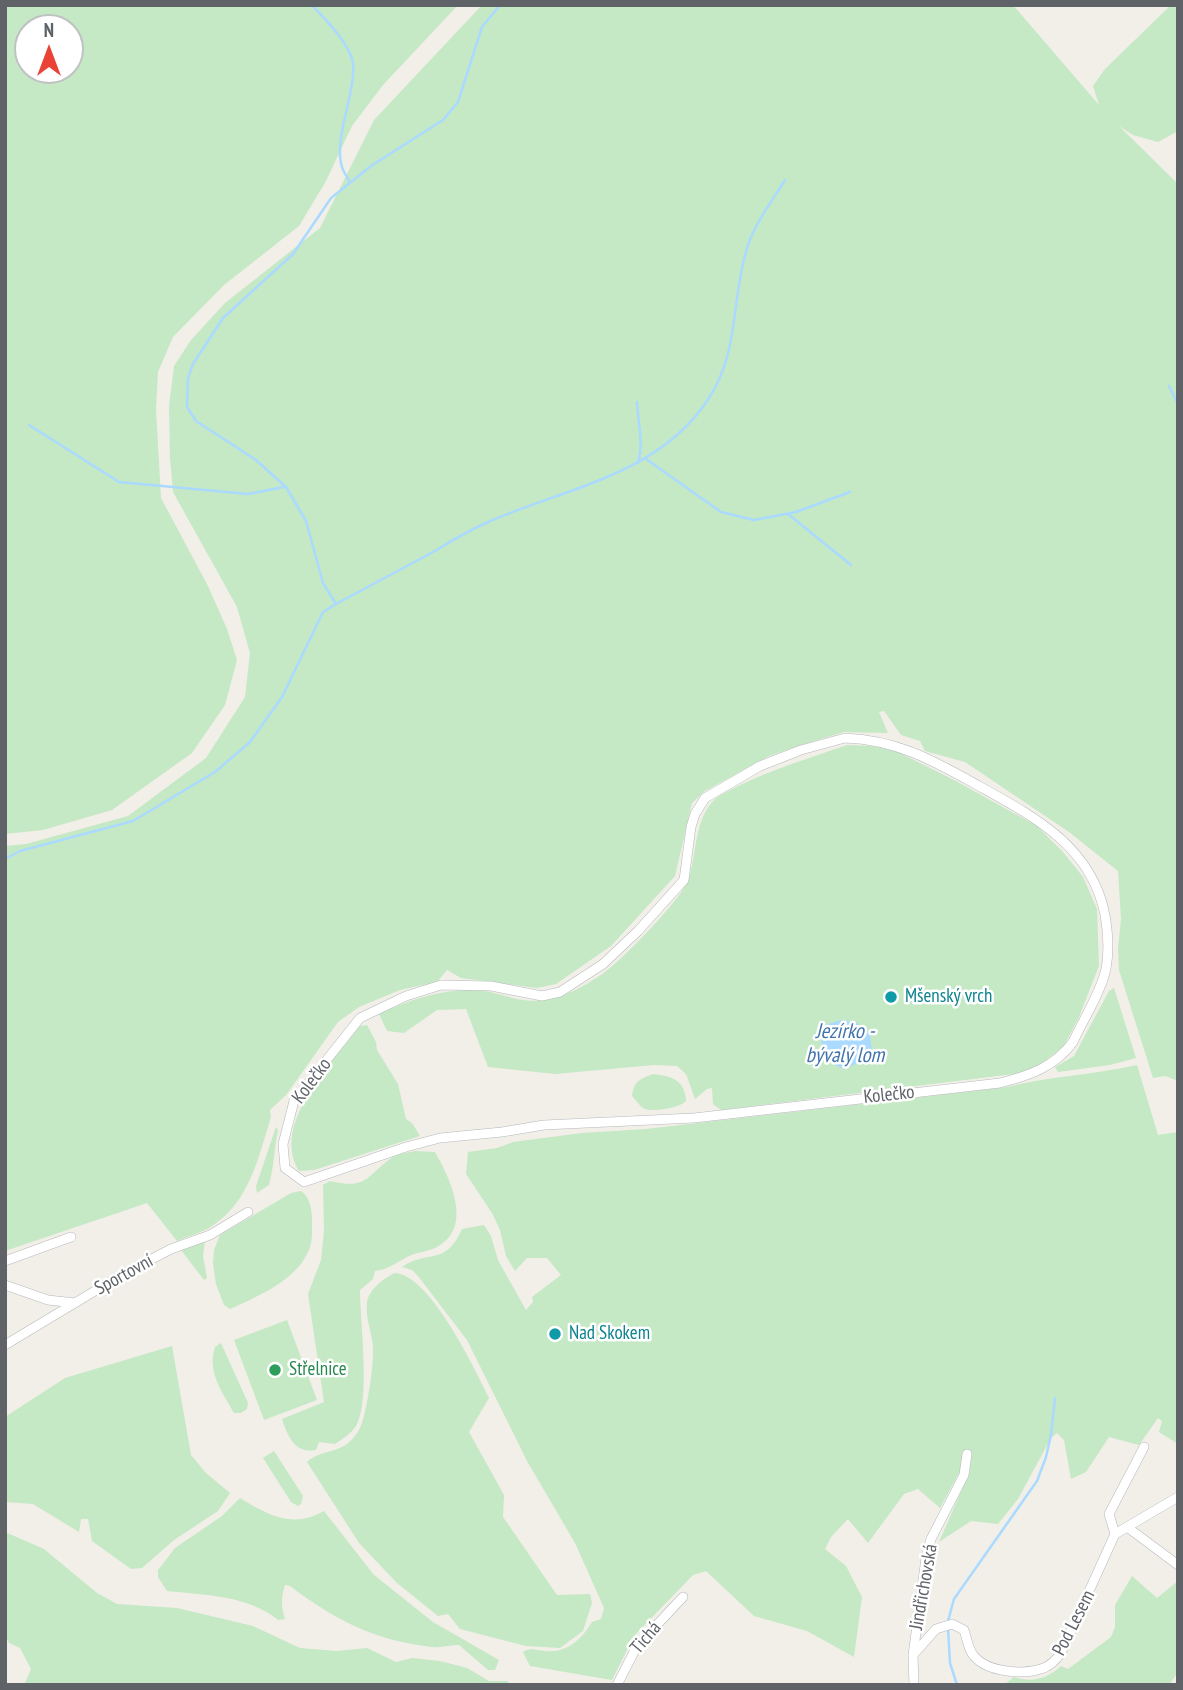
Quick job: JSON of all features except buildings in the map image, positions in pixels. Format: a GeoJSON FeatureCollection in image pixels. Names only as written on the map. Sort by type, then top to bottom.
{"type":"FeatureCollection","features":[{"type":"Feature","properties":{"kind":"street","name":"Kolečko"},"geometry":{"type":"LineString","coordinates":[[855,738],[886,743],[922,754],[1042,822],[1086,865],[1097,885],[1103,907],[1108,934],[1106,969],[1073,1042],[1065,1052],[1027,1077],[999,1083],[694,1118],[646,1122],[580,1122],[440,1138],[304,1182],[285,1168],[283,1144],[294,1101],[360,1018],[406,996],[441,985],[491,986],[542,996],[560,992],[603,964],[638,931],[684,880],[691,827],[699,805],[705,798],[760,766],[801,750],[831,740],[855,738]]}},
{"type":"Feature","properties":{"kind":"street","name":"Sportovní"},"geometry":{"type":"LineString","coordinates":[[5,1345],[123,1274],[210,1235],[248,1212]]}},
{"type":"Feature","properties":{"kind":"street"},"geometry":{"type":"LineString","coordinates":[[5,1261],[71,1237]]}},
{"type":"Feature","properties":{"kind":"street"},"geometry":{"type":"LineString","coordinates":[[5,1285],[48,1300],[75,1303]]}},
{"type":"Feature","properties":{"kind":"street","name":"Pod Lesem"},"geometry":{"type":"LineString","coordinates":[[913,1655],[936,1629],[952,1624],[964,1630],[971,1652],[981,1662],[995,1668],[1027,1671],[1049,1666],[1061,1653],[1115,1534],[1109,1514],[1144,1447]]}},
{"type":"Feature","properties":{"kind":"street","name":"Jindřichovská"},"geometry":{"type":"LineString","coordinates":[[914,1685],[913,1655],[926,1558],[931,1539],[964,1475],[967,1454]]}},
{"type":"Feature","properties":{"kind":"street"},"geometry":{"type":"LineString","coordinates":[[1115,1534],[1178,1497]]}},
{"type":"Feature","properties":{"kind":"street"},"geometry":{"type":"LineString","coordinates":[[1127,1527],[1178,1565]]}},
{"type":"Feature","properties":{"kind":"street","name":"Tichá"},"geometry":{"type":"LineString","coordinates":[[617,1685],[637,1646],[683,1597]]}},
{"type":"Feature","properties":{"kind":"green space"},"geometry":{"type":"Polygon","coordinates":[[[5,5],[458,5],[383,85],[352,126],[326,181],[299,226],[224,285],[173,337],[158,372],[156,410],[161,498],[208,586],[237,660],[225,705],[192,753],[112,810],[43,830],[5,834],[5,5]]]}},
{"type":"Feature","properties":{"kind":"green space"},"geometry":{"type":"Polygon","coordinates":[[[482,5],[1013,5],[1099,105],[1093,86],[1105,69],[1171,5],[1178,5],[1178,131],[1158,142],[1133,135],[1119,126],[1178,184],[1178,1081],[1165,1076],[1153,1078],[1119,970],[1121,919],[1118,871],[1069,832],[965,762],[925,751],[920,741],[901,735],[884,711],[879,712],[888,733],[844,732],[798,746],[769,756],[705,791],[692,803],[675,876],[611,946],[556,984],[537,988],[461,978],[447,970],[437,982],[400,990],[359,1007],[338,1022],[286,1095],[270,1110],[271,1117],[262,1148],[244,1191],[225,1216],[208,1228],[177,1241],[147,1203],[5,1251],[5,846],[26,844],[128,816],[206,758],[245,697],[250,653],[237,607],[173,492],[169,406],[174,366],[191,340],[225,303],[320,228],[374,120],[482,5]]]}},
{"type":"Feature","properties":{"kind":"green space"},"geometry":{"type":"Polygon","coordinates":[[[847,745],[872,746],[898,752],[1037,826],[1083,877],[1097,909],[1099,966],[1079,1017],[1064,1046],[1030,1072],[721,1110],[713,1104],[712,1088],[695,1099],[686,1074],[677,1066],[654,1065],[555,1074],[488,1067],[466,1009],[437,1010],[404,1033],[387,1031],[379,1014],[426,996],[475,990],[529,1001],[552,999],[595,979],[638,942],[665,913],[684,887],[692,868],[703,817],[715,799],[765,774],[847,745]]]}},
{"type":"Feature","properties":{"kind":"green space"},"geometry":{"type":"Polygon","coordinates":[[[1114,988],[1136,1058],[1110,1065],[1058,1072],[1055,1067],[1074,1056],[1109,991],[1114,988]]]}},
{"type":"Feature","properties":{"kind":"green space"},"geometry":{"type":"Polygon","coordinates":[[[367,1025],[377,1050],[398,1084],[406,1119],[420,1136],[314,1170],[299,1171],[292,1152],[293,1133],[299,1113],[335,1057],[360,1026],[367,1025]]]}},
{"type":"Feature","properties":{"kind":"green space"},"geometry":{"type":"Polygon","coordinates":[[[1137,1065],[1158,1135],[1178,1132],[1178,1444],[1159,1432],[1162,1421],[1158,1418],[1139,1445],[1109,1437],[1086,1472],[1071,1479],[1064,1440],[1057,1433],[1051,1438],[1018,1499],[998,1524],[971,1521],[939,1542],[970,1471],[960,1471],[940,1508],[918,1489],[904,1494],[868,1543],[848,1519],[831,1537],[825,1549],[846,1566],[862,1597],[854,1657],[807,1631],[754,1616],[706,1571],[693,1575],[634,1636],[612,1680],[530,1666],[523,1652],[531,1649],[560,1650],[573,1644],[592,1622],[601,1619],[604,1608],[575,1543],[527,1461],[467,1340],[418,1276],[412,1270],[402,1267],[443,1253],[456,1241],[462,1229],[484,1225],[491,1236],[498,1260],[526,1310],[533,1302],[532,1297],[561,1275],[547,1258],[527,1258],[515,1271],[506,1256],[500,1230],[492,1213],[466,1174],[468,1152],[497,1148],[513,1142],[582,1133],[646,1129],[1008,1087],[1137,1065]]]}},
{"type":"Feature","properties":{"kind":"green space"},"geometry":{"type":"Polygon","coordinates":[[[653,1074],[676,1080],[683,1088],[686,1101],[661,1110],[641,1107],[632,1096],[634,1087],[641,1079],[653,1074]]]}},
{"type":"Feature","properties":{"kind":"green space"},"geometry":{"type":"Polygon","coordinates":[[[276,1127],[278,1130],[269,1185],[257,1193],[256,1186],[276,1127]]]}},
{"type":"Feature","properties":{"kind":"green space"},"geometry":{"type":"Polygon","coordinates":[[[415,1151],[435,1152],[447,1175],[456,1203],[454,1229],[447,1239],[435,1248],[375,1271],[373,1279],[360,1290],[364,1380],[363,1399],[356,1426],[335,1444],[319,1442],[316,1450],[303,1449],[293,1443],[282,1419],[324,1402],[308,1294],[321,1260],[324,1231],[323,1185],[330,1181],[352,1184],[366,1180],[393,1157],[415,1151]]]}},
{"type":"Feature","properties":{"kind":"green space"},"geometry":{"type":"Polygon","coordinates":[[[301,1191],[308,1200],[312,1220],[311,1245],[302,1262],[275,1286],[230,1309],[224,1305],[216,1284],[213,1263],[214,1250],[220,1235],[291,1193],[301,1191]]]}},
{"type":"Feature","properties":{"kind":"green space"},"geometry":{"type":"Polygon","coordinates":[[[205,1240],[203,1256],[207,1278],[204,1280],[181,1250],[205,1240]]]}},
{"type":"Feature","properties":{"kind":"green space"},"geometry":{"type":"Polygon","coordinates":[[[395,1273],[409,1278],[436,1306],[450,1325],[489,1398],[469,1432],[504,1495],[503,1517],[557,1595],[590,1594],[592,1603],[583,1631],[560,1648],[526,1646],[460,1629],[448,1614],[438,1616],[397,1583],[359,1543],[307,1462],[320,1454],[341,1448],[360,1428],[373,1355],[367,1314],[368,1298],[377,1285],[395,1273]]]}},
{"type":"Feature","properties":{"kind":"green space","name":"Střelnice"},"geometry":{"type":"Polygon","coordinates":[[[287,1320],[317,1400],[264,1420],[234,1340],[287,1320]]]}},
{"type":"Feature","properties":{"kind":"green space"},"geometry":{"type":"Polygon","coordinates":[[[221,1343],[248,1403],[247,1409],[241,1413],[234,1413],[214,1374],[215,1347],[221,1343]]]}},
{"type":"Feature","properties":{"kind":"green space"},"geometry":{"type":"Polygon","coordinates":[[[172,1346],[191,1455],[206,1473],[230,1493],[218,1511],[174,1540],[142,1568],[131,1569],[92,1541],[88,1519],[81,1519],[79,1532],[33,1504],[5,1502],[5,1417],[65,1378],[172,1346]]]}},
{"type":"Feature","properties":{"kind":"green space"},"geometry":{"type":"Polygon","coordinates":[[[274,1451],[303,1496],[298,1506],[291,1502],[263,1458],[274,1451]]]}},
{"type":"Feature","properties":{"kind":"green space"},"geometry":{"type":"Polygon","coordinates":[[[240,1498],[281,1518],[302,1519],[324,1511],[374,1575],[433,1622],[499,1660],[495,1670],[488,1670],[459,1645],[435,1647],[411,1644],[356,1627],[290,1586],[285,1585],[283,1594],[285,1619],[278,1620],[253,1605],[239,1601],[167,1591],[158,1577],[158,1570],[175,1548],[222,1516],[240,1498]]]}},
{"type":"Feature","properties":{"kind":"green space"},"geometry":{"type":"Polygon","coordinates":[[[5,1532],[44,1549],[97,1593],[117,1604],[177,1608],[253,1626],[300,1648],[337,1651],[367,1648],[396,1662],[412,1658],[440,1661],[467,1668],[489,1681],[507,1681],[512,1685],[24,1685],[31,1669],[20,1648],[9,1643],[5,1635],[5,1532]]]}},
{"type":"Feature","properties":{"kind":"green space"},"geometry":{"type":"Polygon","coordinates":[[[1132,1576],[1157,1598],[1178,1581],[1178,1672],[1169,1685],[1004,1685],[1014,1677],[1033,1680],[1045,1677],[1061,1666],[1068,1669],[1111,1637],[1115,1627],[1115,1605],[1132,1576]]]}},
{"type":"Feature","properties":{"kind":"water","name":"Jezírko - bývalý lom"},"geometry":{"type":"Polygon","coordinates":[[[841,1020],[856,1022],[870,1035],[872,1051],[862,1061],[845,1069],[832,1064],[822,1055],[821,1043],[828,1024],[841,1020]]]}},
{"type":"Feature","properties":{"kind":"waterway"},"geometry":{"type":"LineString","coordinates":[[312,5],[342,40],[353,63],[340,143],[342,167],[349,181]]}},
{"type":"Feature","properties":{"kind":"waterway"},"geometry":{"type":"LineString","coordinates":[[5,859],[20,851],[133,821],[215,772],[250,742],[282,697],[323,612],[336,604],[323,583],[306,521],[286,487],[256,460],[196,421],[187,407],[188,378],[193,364],[223,318],[293,254],[331,198],[371,166],[443,120],[458,102],[482,27],[500,5]]}},
{"type":"Feature","properties":{"kind":"waterway"},"geometry":{"type":"LineString","coordinates":[[336,604],[479,526],[578,489],[637,463],[664,446],[688,424],[709,398],[719,380],[726,361],[748,245],[785,180]]}},
{"type":"Feature","properties":{"kind":"waterway"},"geometry":{"type":"LineString","coordinates":[[1169,386],[1178,404]]}},
{"type":"Feature","properties":{"kind":"waterway"},"geometry":{"type":"LineString","coordinates":[[637,402],[641,440],[638,463]]}},
{"type":"Feature","properties":{"kind":"waterway"},"geometry":{"type":"LineString","coordinates":[[29,425],[119,482],[248,494],[284,487]]}},
{"type":"Feature","properties":{"kind":"waterway"},"geometry":{"type":"LineString","coordinates":[[646,459],[721,512],[754,520],[796,512],[850,492]]}},
{"type":"Feature","properties":{"kind":"waterway"},"geometry":{"type":"LineString","coordinates":[[788,514],[851,565]]}},
{"type":"Feature","properties":{"kind":"waterway"},"geometry":{"type":"LineString","coordinates":[[948,1621],[954,1599],[1037,1481],[1051,1435],[1055,1398]]}},
{"type":"Feature","properties":{"kind":"waterway"},"geometry":{"type":"LineString","coordinates":[[948,1628],[950,1663],[957,1685]]}},
{"type":"Feature","properties":{"kind":"place","name":"Mšenský vrch"},"geometry":{"type":"Point","coordinates":[891,997]}},
{"type":"Feature","properties":{"kind":"place","name":"Nad Skokem"},"geometry":{"type":"Point","coordinates":[555,1334]}},
{"type":"Feature","properties":{"kind":"place","name":"Střelnice"},"geometry":{"type":"Point","coordinates":[275,1370]}}]}
